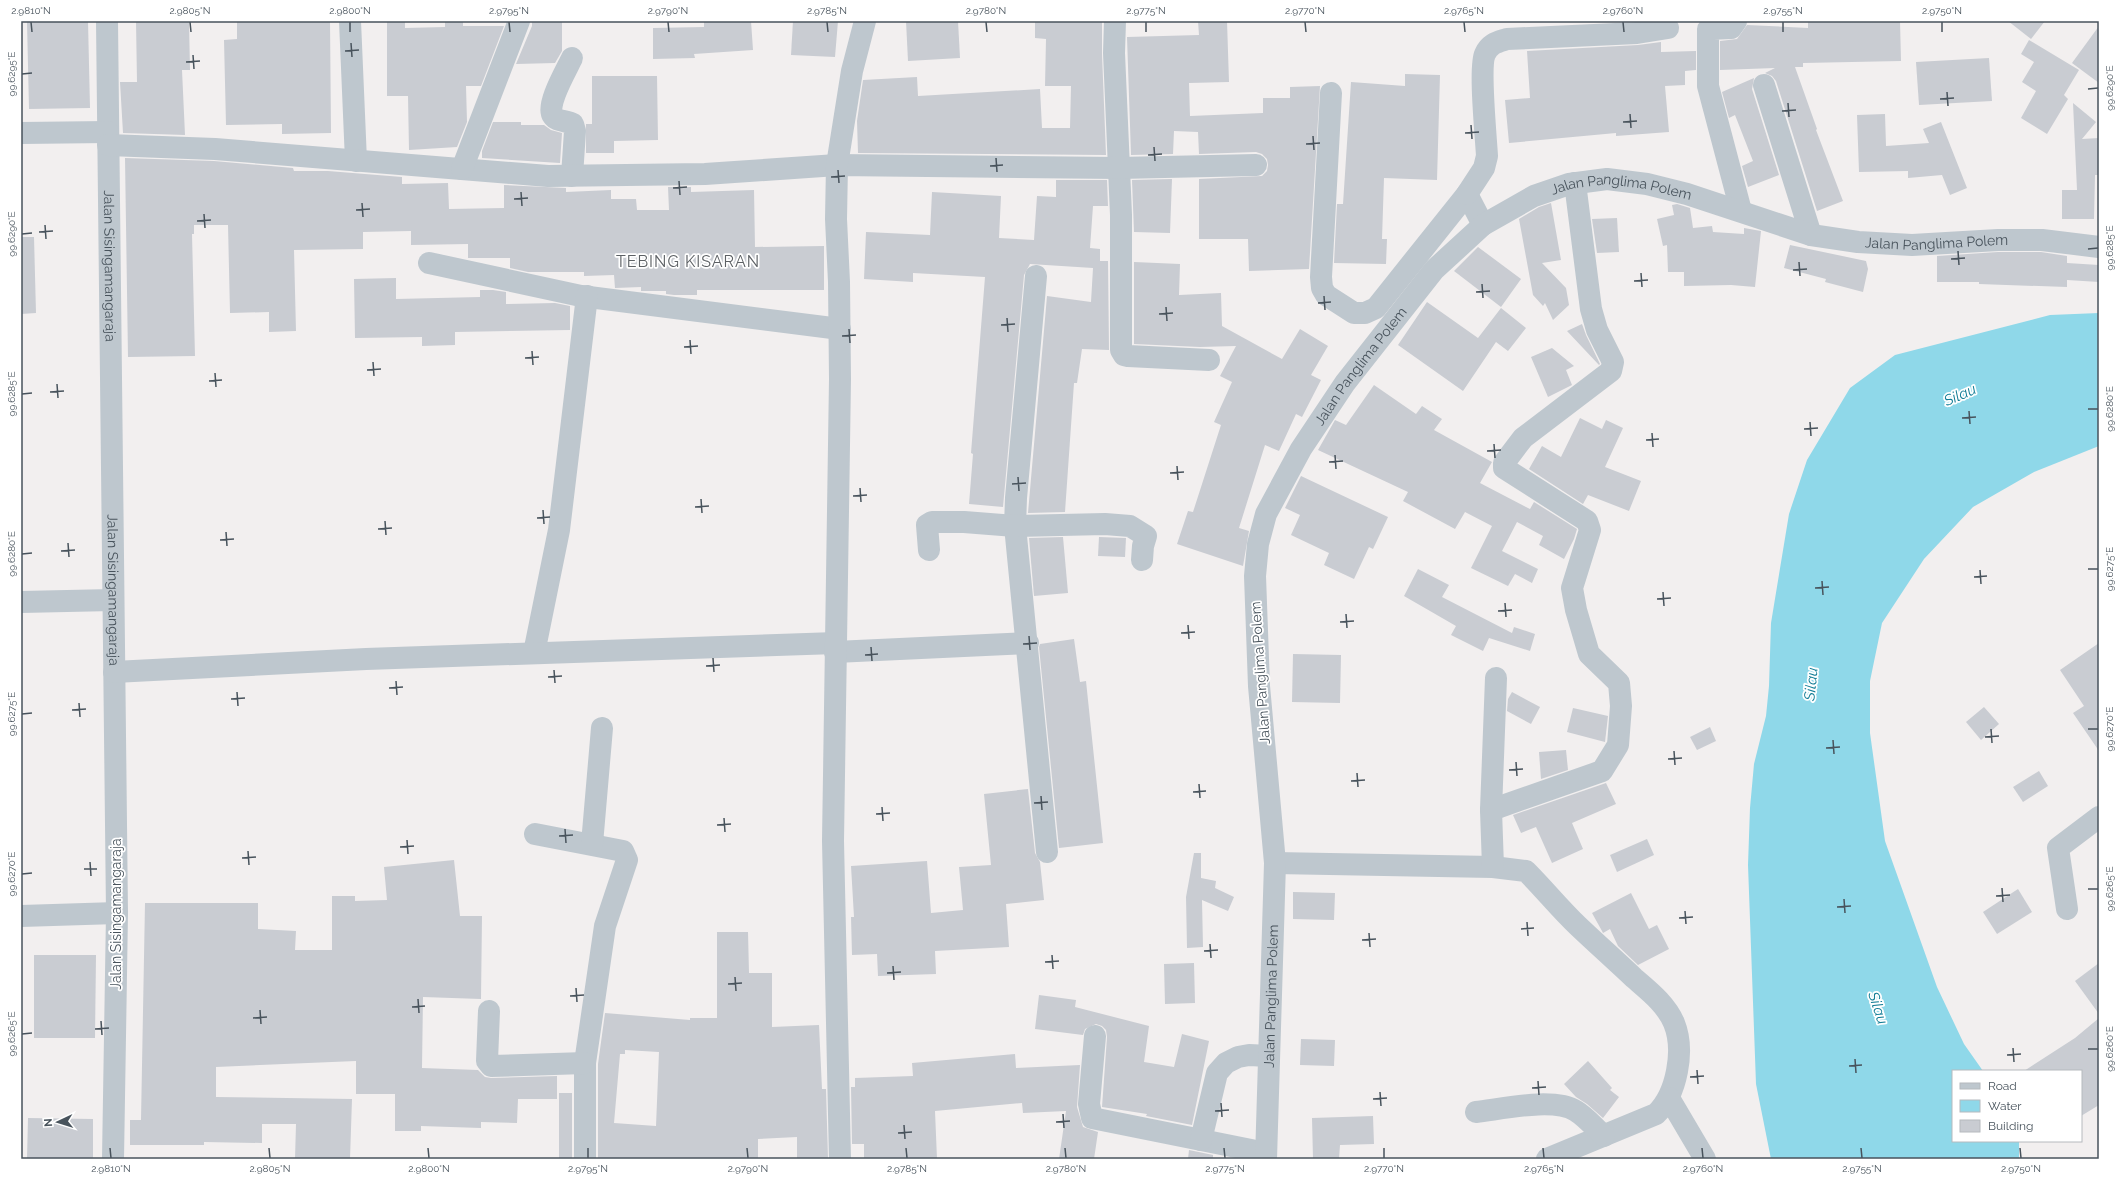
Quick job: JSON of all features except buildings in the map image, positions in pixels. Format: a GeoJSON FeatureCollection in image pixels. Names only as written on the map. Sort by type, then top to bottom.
{"type":"FeatureCollection","features":[{"type":"Feature","properties":{"kind":"street","name":"Jalan Sisingamangaraja"},"geometry":{"type":"LineString","coordinates":[[107,21],[117,913],[113,1159]]}},
{"type":"Feature","properties":{"kind":"street"},"geometry":{"type":"LineString","coordinates":[[350,21],[356,161]]}},
{"type":"Feature","properties":{"kind":"street"},"geometry":{"type":"LineString","coordinates":[[462,169],[519,21]]}},
{"type":"Feature","properties":{"kind":"street"},"geometry":{"type":"LineString","coordinates":[[840,1159],[833,841],[840,329],[836,219],[837,165],[852,70],[865,21]]}},
{"type":"Feature","properties":{"kind":"street"},"geometry":{"type":"LineString","coordinates":[[1115,21],[1114,53],[1119,168],[1123,354],[1128,356],[1209,360]]}},
{"type":"Feature","properties":{"kind":"street"},"geometry":{"type":"LineString","coordinates":[[1736,21],[1731,28],[1708,29],[1708,86],[1741,211]]}},
{"type":"Feature","properties":{"kind":"street"},"geometry":{"type":"LineString","coordinates":[[1331,93],[1322,288],[1326,295],[1354,313],[1365,313],[1376,308],[1467,194],[1484,168],[1487,156],[1483,75],[1484,54],[1491,44],[1507,39],[1637,33],[1668,28]]}},
{"type":"Feature","properties":{"kind":"street"},"geometry":{"type":"LineString","coordinates":[[572,58],[550,105],[550,111],[556,119],[573,124],[575,131],[572,176]]}},
{"type":"Feature","properties":{"kind":"street"},"geometry":{"type":"LineString","coordinates":[[1764,85],[1811,235]]}},
{"type":"Feature","properties":{"kind":"street"},"geometry":{"type":"LineString","coordinates":[[21,133],[548,176],[704,174],[837,165],[1119,168],[1256,164]]}},
{"type":"Feature","properties":{"kind":"street","name":"Jalan Panglima Polem"},"geometry":{"type":"LineString","coordinates":[[1266,1156],[1275,863],[1259,686],[1254,576],[1258,544],[1266,514],[1301,449],[1345,383],[1434,270],[1483,225],[1534,196],[1575,183],[1607,179],[1647,184],[1687,194],[1811,235],[1858,242],[1904,244],[2042,240],[2099,247]]}},
{"type":"Feature","properties":{"kind":"street"},"geometry":{"type":"LineString","coordinates":[[1490,810],[1602,771],[1618,745],[1621,706],[1619,683],[1589,654],[1576,610],[1572,588],[1590,530],[1590,525],[1587,521],[1505,470],[1503,466],[1523,438],[1607,374],[1613,366],[1613,362],[1597,330],[1590,309],[1575,183]]}},
{"type":"Feature","properties":{"kind":"street"},"geometry":{"type":"LineString","coordinates":[[1467,194],[1483,225]]}},
{"type":"Feature","properties":{"kind":"street"},"geometry":{"type":"LineString","coordinates":[[429,263],[587,296],[840,329]]}},
{"type":"Feature","properties":{"kind":"street"},"geometry":{"type":"LineString","coordinates":[[1036,276],[1016,498],[1015,526],[1028,643],[1047,852]]}},
{"type":"Feature","properties":{"kind":"street"},"geometry":{"type":"LineString","coordinates":[[534,653],[559,530],[587,296]]}},
{"type":"Feature","properties":{"kind":"street"},"geometry":{"type":"LineString","coordinates":[[930,550],[927,525],[932,522],[1015,526],[1105,524],[1130,526],[1146,536],[1142,546],[1142,560]]}},
{"type":"Feature","properties":{"kind":"street"},"geometry":{"type":"LineString","coordinates":[[21,602],[113,600]]}},
{"type":"Feature","properties":{"kind":"street"},"geometry":{"type":"LineString","coordinates":[[114,672],[366,659],[534,653],[1028,643]]}},
{"type":"Feature","properties":{"kind":"street"},"geometry":{"type":"LineString","coordinates":[[1493,867],[1490,810],[1496,678]]}},
{"type":"Feature","properties":{"kind":"street"},"geometry":{"type":"LineString","coordinates":[[592,844],[602,728]]}},
{"type":"Feature","properties":{"kind":"street"},"geometry":{"type":"LineString","coordinates":[[2067,909],[2058,848],[2099,817]]}},
{"type":"Feature","properties":{"kind":"street"},"geometry":{"type":"LineString","coordinates":[[535,834],[623,851],[627,860],[606,926],[585,1063],[585,1159]]}},
{"type":"Feature","properties":{"kind":"street"},"geometry":{"type":"LineString","coordinates":[[1275,863],[1493,867],[1526,871],[1578,925],[1659,1001],[1675,1024],[1678,1043],[1677,1072],[1666,1105],[1656,1114],[1547,1159]]}},
{"type":"Feature","properties":{"kind":"street"},"geometry":{"type":"LineString","coordinates":[[21,916],[117,913]]}},
{"type":"Feature","properties":{"kind":"street"},"geometry":{"type":"LineString","coordinates":[[489,1011],[487,1061],[491,1066],[585,1063]]}},
{"type":"Feature","properties":{"kind":"street"},"geometry":{"type":"LineString","coordinates":[[1095,1036],[1089,1104],[1092,1118],[1201,1140],[1266,1156]]}},
{"type":"Feature","properties":{"kind":"street"},"geometry":{"type":"LineString","coordinates":[[1201,1140],[1217,1073],[1226,1063],[1238,1057],[1249,1055],[1269,1056]]}},
{"type":"Feature","properties":{"kind":"street"},"geometry":{"type":"LineString","coordinates":[[1669,1098],[1705,1159]]}},
{"type":"Feature","properties":{"kind":"street"},"geometry":{"type":"LineString","coordinates":[[1476,1112],[1543,1105],[1563,1106],[1576,1111],[1604,1136]]}},
{"type":"Feature","properties":{"kind":"water","name":"Silau"},"geometry":{"type":"Polygon","coordinates":[[[2099,313],[2099,446],[2034,472],[1973,507],[1924,559],[1882,623],[1870,681],[1870,733],[1885,841],[1937,987],[1964,1044],[1982,1070],[1952,1070],[1952,1142],[2019,1142],[2019,1159],[1771,1159],[1756,1084],[1748,865],[1750,808],[1754,764],[1766,716],[1769,686],[1771,623],[1789,514],[1807,460],[1850,388],[1895,355],[2050,315],[2099,313]]]}},
{"type":"Feature","properties":{"kind":"district","name":"TEBING KISARAN"},"geometry":{"type":"Point","coordinates":[688,261]}}]}
